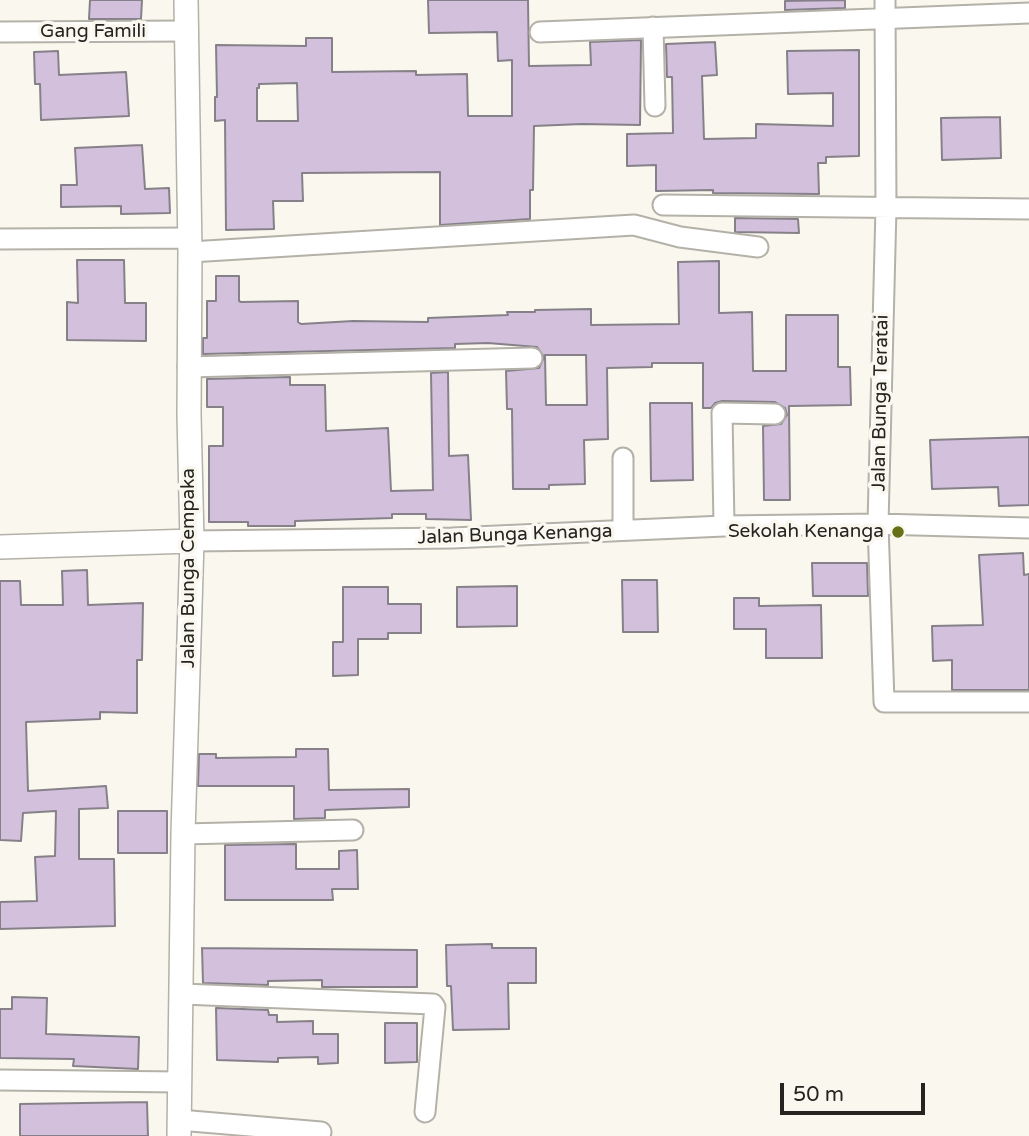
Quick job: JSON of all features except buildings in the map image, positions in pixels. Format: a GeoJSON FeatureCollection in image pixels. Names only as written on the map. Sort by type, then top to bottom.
{"type":"FeatureCollection","features":[{"type":"Feature","properties":{"kind":"street","name":"Jalan Bunga Cempaka"},"geometry":{"type":"LineString","coordinates":[[179,1128],[183,834],[192,541],[186,0]]}},
{"type":"Feature","properties":{"kind":"street"},"geometry":{"type":"LineString","coordinates":[[540,32],[653,27],[885,9],[1029,13]]}},
{"type":"Feature","properties":{"kind":"street","name":"Jalan Bunga Teratai"},"geometry":{"type":"LineString","coordinates":[[885,9],[886,208],[878,524],[884,702],[1029,702]]}},
{"type":"Feature","properties":{"kind":"street"},"geometry":{"type":"LineString","coordinates":[[653,27],[655,106]]}},
{"type":"Feature","properties":{"kind":"street","name":"Gang Famili"},"geometry":{"type":"LineString","coordinates":[[0,32],[186,31]]}},
{"type":"Feature","properties":{"kind":"street"},"geometry":{"type":"LineString","coordinates":[[663,205],[1029,209]]}},
{"type":"Feature","properties":{"kind":"street"},"geometry":{"type":"LineString","coordinates":[[0,239],[190,245],[634,225],[680,237],[758,247]]}},
{"type":"Feature","properties":{"kind":"street"},"geometry":{"type":"LineString","coordinates":[[188,367],[533,358]]}},
{"type":"Feature","properties":{"kind":"street"},"geometry":{"type":"LineString","coordinates":[[724,526],[722,413],[775,414]]}},
{"type":"Feature","properties":{"kind":"street"},"geometry":{"type":"LineString","coordinates":[[623,458],[623,530]]}},
{"type":"Feature","properties":{"kind":"street","name":"Jalan Bunga Kenanga"},"geometry":{"type":"LineString","coordinates":[[0,547],[192,541],[419,539],[724,526],[878,524],[1029,528]]}},
{"type":"Feature","properties":{"kind":"street"},"geometry":{"type":"LineString","coordinates":[[183,834],[353,830]]}},
{"type":"Feature","properties":{"kind":"street"},"geometry":{"type":"LineString","coordinates":[[182,994],[433,1004],[435,1007],[425,1112]]}},
{"type":"Feature","properties":{"kind":"street"},"geometry":{"type":"LineString","coordinates":[[0,1080],[179,1082]]}},
{"type":"Feature","properties":{"kind":"street"},"geometry":{"type":"LineString","coordinates":[[179,1128],[321,1132]]}},
{"type":"Feature","properties":{"kind":"place","name":"Sekolah Kenanga"},"geometry":{"type":"Point","coordinates":[898,532]}}]}
